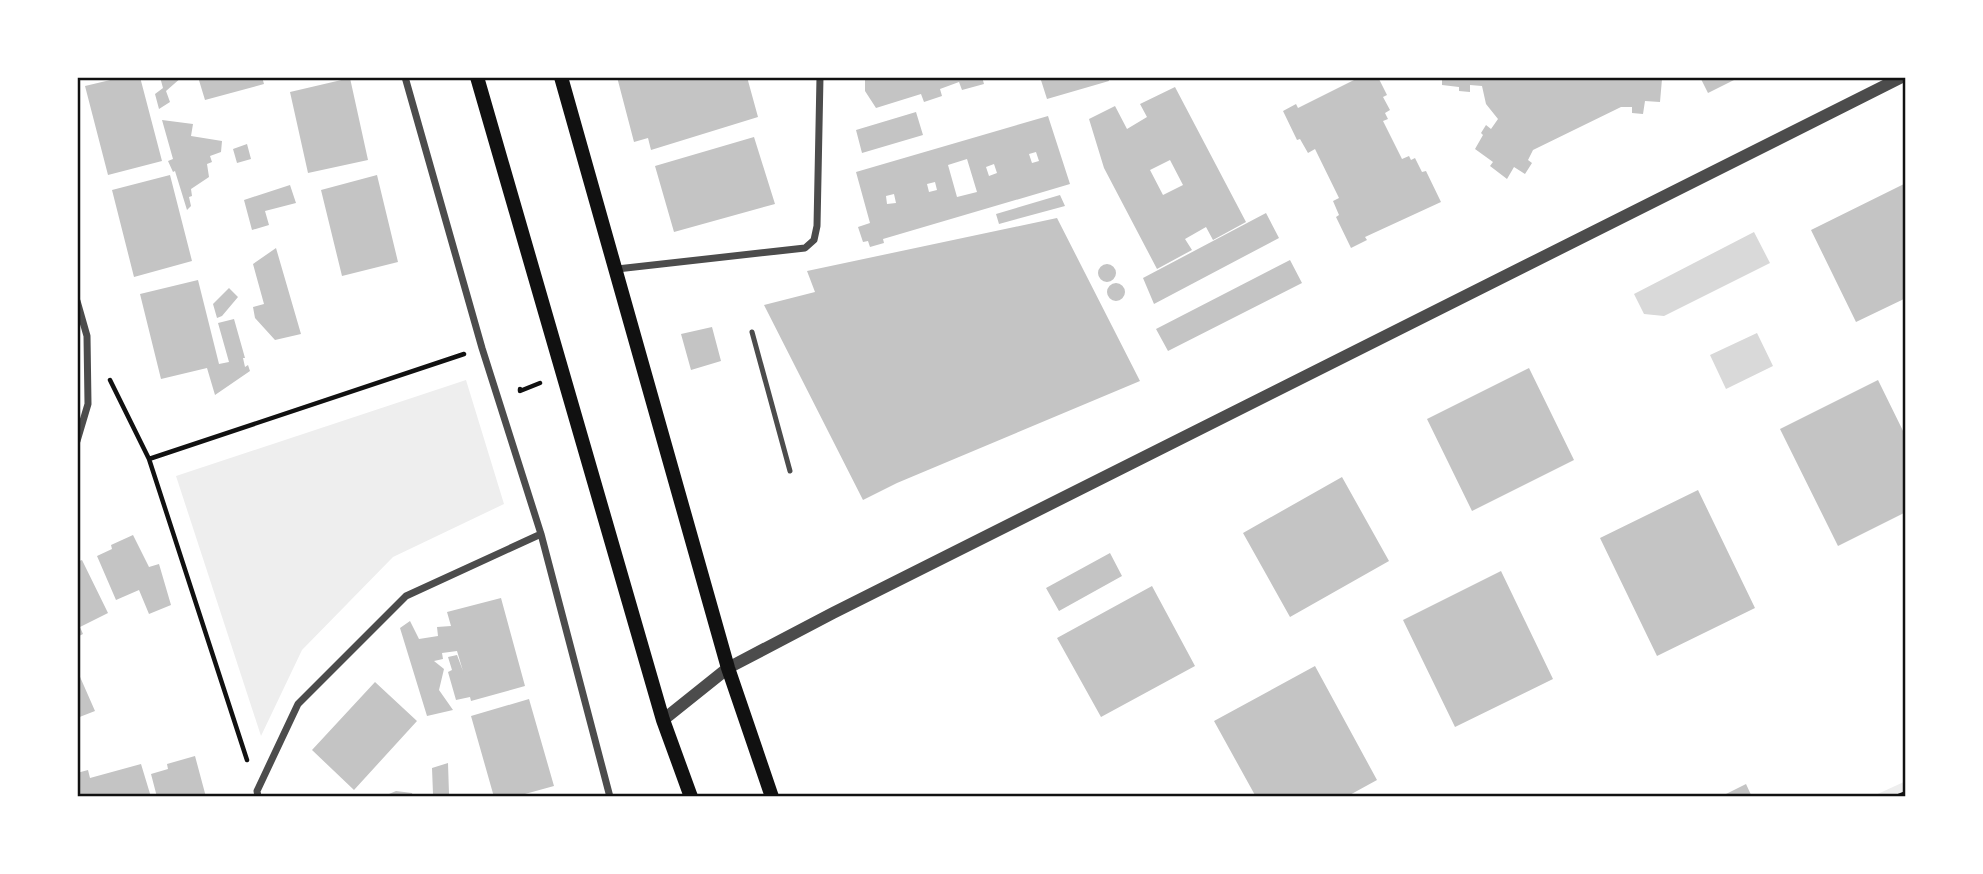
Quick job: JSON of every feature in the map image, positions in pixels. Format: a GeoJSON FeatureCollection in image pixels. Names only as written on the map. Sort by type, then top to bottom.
{"type":"FeatureCollection","features":[{"type":"Feature","properties":{"kind":"main road"},"geometry":{"type":"LineString","coordinates":[[477,77],[663,720],[691,797]]}},
{"type":"Feature","properties":{"kind":"main road"},"geometry":{"type":"LineString","coordinates":[[561,77],[728,668],[772,797]]}},
{"type":"Feature","properties":{"kind":"street"},"geometry":{"type":"LineString","coordinates":[[405,77],[482,348],[541,534],[610,797]]}},
{"type":"Feature","properties":{"kind":"street"},"geometry":{"type":"LineString","coordinates":[[617,270],[805,248],[814,240],[817,226],[820,77]]}},
{"type":"Feature","properties":{"kind":"street"},"geometry":{"type":"LineString","coordinates":[[663,720],[728,668],[1902,77]]}},
{"type":"Feature","properties":{"kind":"street"},"geometry":{"type":"LineString","coordinates":[[77,301],[87,336],[88,404],[77,441]]}},
{"type":"Feature","properties":{"kind":"street"},"geometry":{"type":"LineString","coordinates":[[257,794],[298,704],[406,596],[541,534]]}},
{"type":"Feature","properties":{"kind":"lane"},"geometry":{"type":"LineString","coordinates":[[752,332],[790,471]]}},
{"type":"Feature","properties":{"kind":"path"},"geometry":{"type":"LineString","coordinates":[[87,336],[149,459],[257,794]]}},
{"type":"Feature","properties":{"kind":"path"},"geometry":{"type":"LineString","coordinates":[[149,459],[482,348]]}},
{"type":"Feature","properties":{"kind":"path"},"geometry":{"type":"LineString","coordinates":[[516,378],[520,391],[563,374]]}},
{"type":"Feature","properties":{"kind":"path"},"geometry":{"type":"LineString","coordinates":[[1896,797],[1906,793]]}},
{"type":"Feature","properties":{"kind":"shaded area"},"geometry":{"type":"Polygon","coordinates":[[[1754,232],[1770,263],[1664,316],[1644,314],[1634,294],[1754,232]]]}},
{"type":"Feature","properties":{"kind":"shaded area"},"geometry":{"type":"Polygon","coordinates":[[[1757,333],[1773,366],[1726,389],[1710,355],[1757,333]]]}},
{"type":"Feature","properties":{"kind":"shaded area"},"geometry":{"type":"Polygon","coordinates":[[[466,380],[504,504],[393,557],[302,650],[261,736],[176,476],[466,380]]]}},
{"type":"Feature","properties":{"kind":"shaded area"},"geometry":{"type":"Polygon","coordinates":[[[1906,781],[1906,797],[1871,797],[1906,781]]]}},
{"type":"Feature","properties":{"kind":"building"},"geometry":{"type":"Polygon","coordinates":[[[123,77],[140,77],[162,161],[108,175],[85,86],[123,77]]]}},
{"type":"Feature","properties":{"kind":"building"},"geometry":{"type":"Polygon","coordinates":[[[160,77],[182,77],[166,91],[170,102],[159,109],[155,94],[163,88],[160,77]]]}},
{"type":"Feature","properties":{"kind":"building"},"geometry":{"type":"Polygon","coordinates":[[[198,77],[262,77],[264,84],[205,100],[198,77]]]}},
{"type":"Feature","properties":{"kind":"building"},"geometry":{"type":"Polygon","coordinates":[[[617,77],[747,77],[758,117],[651,150],[648,138],[634,142],[617,77]]]}},
{"type":"Feature","properties":{"kind":"building"},"geometry":{"type":"Polygon","coordinates":[[[865,77],[982,77],[984,84],[962,90],[959,82],[940,89],[942,96],[924,102],[921,94],[876,108],[865,91],[865,77]]]}},
{"type":"Feature","properties":{"kind":"building"},"geometry":{"type":"Polygon","coordinates":[[[1040,77],[1108,77],[1109,81],[1047,99],[1040,77]]]}},
{"type":"Feature","properties":{"kind":"building"},"geometry":{"type":"Polygon","coordinates":[[[1360,77],[1378,77],[1387,95],[1383,97],[1390,110],[1385,113],[1388,119],[1383,121],[1402,159],[1409,156],[1411,160],[1415,158],[1422,172],[1426,171],[1441,202],[1365,237],[1367,240],[1351,248],[1336,217],[1339,215],[1333,201],[1339,198],[1315,149],[1308,153],[1300,139],[1297,140],[1283,111],[1296,104],[1298,108],[1360,77]]]}},
{"type":"Feature","properties":{"kind":"building"},"geometry":{"type":"Polygon","coordinates":[[[1442,77],[1662,79],[1660,102],[1645,101],[1643,114],[1632,113],[1632,107],[1621,107],[1533,150],[1528,160],[1532,163],[1525,174],[1514,167],[1507,179],[1490,166],[1493,162],[1475,149],[1486,125],[1491,129],[1498,119],[1486,104],[1482,86],[1470,85],[1470,92],[1459,91],[1459,87],[1442,85],[1442,77]]]}},
{"type":"Feature","properties":{"kind":"building"},"geometry":{"type":"Polygon","coordinates":[[[1700,77],[1733,77],[1734,80],[1708,93],[1700,77]]]}},
{"type":"Feature","properties":{"kind":"building"},"geometry":{"type":"Polygon","coordinates":[[[350,78],[368,160],[308,173],[290,92],[350,78]]]}},
{"type":"Feature","properties":{"kind":"building"},"geometry":{"type":"Polygon","coordinates":[[[1175,87],[1246,222],[1213,240],[1206,227],[1185,239],[1192,250],[1157,269],[1104,168],[1089,119],[1115,106],[1127,129],[1147,117],[1140,104],[1175,87]],[[1170,160],[1150,170],[1163,195],[1183,185],[1170,160]]]}},
{"type":"Feature","properties":{"kind":"building"},"geometry":{"type":"Polygon","coordinates":[[[916,112],[923,135],[862,153],[856,130],[916,112]]]}},
{"type":"Feature","properties":{"kind":"building"},"geometry":{"type":"Polygon","coordinates":[[[1048,116],[1070,184],[883,239],[884,243],[870,247],[868,241],[863,242],[858,227],[870,223],[856,172],[1048,116]],[[1036,152],[1029,154],[1032,163],[1039,161],[1036,152]],[[967,159],[948,165],[957,197],[977,192],[967,159]],[[994,164],[986,167],[989,176],[997,173],[994,164]],[[935,182],[927,184],[929,192],[937,190],[935,182]],[[894,194],[886,196],[887,204],[896,203],[894,194]]]}},
{"type":"Feature","properties":{"kind":"building"},"geometry":{"type":"Polygon","coordinates":[[[162,120],[193,124],[191,136],[222,141],[221,152],[210,156],[212,162],[207,164],[209,177],[191,189],[191,206],[187,210],[175,171],[173,172],[168,161],[173,159],[162,120]]]}},
{"type":"Feature","properties":{"kind":"building"},"geometry":{"type":"Polygon","coordinates":[[[754,137],[775,204],[674,232],[655,166],[754,137]]]}},
{"type":"Feature","properties":{"kind":"building"},"geometry":{"type":"Polygon","coordinates":[[[247,144],[251,159],[237,163],[233,149],[247,144]]]}},
{"type":"Feature","properties":{"kind":"building"},"geometry":{"type":"Polygon","coordinates":[[[170,175],[192,261],[134,277],[112,190],[170,175]]]}},
{"type":"Feature","properties":{"kind":"building"},"geometry":{"type":"Polygon","coordinates":[[[377,175],[398,262],[342,276],[321,190],[377,175]]]}},
{"type":"Feature","properties":{"kind":"building"},"geometry":{"type":"Polygon","coordinates":[[[1906,183],[1906,298],[1856,322],[1811,230],[1906,183]]]}},
{"type":"Feature","properties":{"kind":"building"},"geometry":{"type":"Polygon","coordinates":[[[290,185],[296,203],[265,211],[269,225],[252,230],[244,200],[290,185]]]}},
{"type":"Feature","properties":{"kind":"building"},"geometry":{"type":"Polygon","coordinates":[[[1060,195],[1065,206],[999,224],[996,214],[1060,195]]]}},
{"type":"Feature","properties":{"kind":"building"},"geometry":{"type":"Polygon","coordinates":[[[1266,213],[1279,238],[1154,304],[1143,278],[1266,213]]]}},
{"type":"Feature","properties":{"kind":"building"},"geometry":{"type":"Polygon","coordinates":[[[1057,218],[1140,381],[897,483],[863,500],[764,305],[815,292],[807,271],[1057,218]]]}},
{"type":"Feature","properties":{"kind":"building"},"geometry":{"type":"Polygon","coordinates":[[[276,248],[301,334],[275,340],[255,318],[253,307],[264,304],[253,264],[276,248]]]}},
{"type":"Feature","properties":{"kind":"building"},"geometry":{"type":"Polygon","coordinates":[[[1290,260],[1302,283],[1168,351],[1156,329],[1290,260]]]}},
{"type":"Feature","properties":{"kind":"building"},"geometry":{"type":"Polygon","coordinates":[[[1107,264],[1113,267],[1116,273],[1113,279],[1107,282],[1101,279],[1098,273],[1101,267],[1107,264]]]}},
{"type":"Feature","properties":{"kind":"building"},"geometry":{"type":"Polygon","coordinates":[[[198,280],[219,364],[229,362],[218,323],[234,319],[245,367],[248,365],[250,371],[215,395],[207,368],[161,379],[140,294],[198,280]]]}},
{"type":"Feature","properties":{"kind":"building"},"geometry":{"type":"Polygon","coordinates":[[[1116,283],[1122,286],[1125,292],[1122,298],[1116,301],[1110,298],[1107,292],[1110,286],[1116,283]]]}},
{"type":"Feature","properties":{"kind":"building"},"geometry":{"type":"Polygon","coordinates":[[[229,288],[238,297],[222,316],[217,318],[213,304],[229,288]]]}},
{"type":"Feature","properties":{"kind":"building"},"geometry":{"type":"Polygon","coordinates":[[[712,327],[721,361],[691,370],[681,334],[712,327]]]}},
{"type":"Feature","properties":{"kind":"building"},"geometry":{"type":"Polygon","coordinates":[[[1529,368],[1574,460],[1472,511],[1427,419],[1529,368]]]}},
{"type":"Feature","properties":{"kind":"building"},"geometry":{"type":"Polygon","coordinates":[[[1878,380],[1906,437],[1906,512],[1838,546],[1780,429],[1878,380]]]}},
{"type":"Feature","properties":{"kind":"building"},"geometry":{"type":"Polygon","coordinates":[[[1342,477],[1389,561],[1290,617],[1243,533],[1342,477]]]}},
{"type":"Feature","properties":{"kind":"building"},"geometry":{"type":"Polygon","coordinates":[[[1698,490],[1755,608],[1657,656],[1600,538],[1698,490]]]}},
{"type":"Feature","properties":{"kind":"building"},"geometry":{"type":"Polygon","coordinates":[[[133,535],[149,567],[159,564],[171,605],[149,614],[139,590],[116,600],[97,556],[112,549],[111,545],[133,535]]]}},
{"type":"Feature","properties":{"kind":"building"},"geometry":{"type":"Polygon","coordinates":[[[1110,553],[1122,576],[1059,611],[1046,588],[1110,553]]]}},
{"type":"Feature","properties":{"kind":"building"},"geometry":{"type":"Polygon","coordinates":[[[82,560],[108,613],[80,627],[83,634],[77,637],[77,562],[82,560]]]}},
{"type":"Feature","properties":{"kind":"building"},"geometry":{"type":"Polygon","coordinates":[[[1501,571],[1553,679],[1455,727],[1403,620],[1501,571]]]}},
{"type":"Feature","properties":{"kind":"building"},"geometry":{"type":"Polygon","coordinates":[[[1152,586],[1195,666],[1101,717],[1057,638],[1152,586]]]}},
{"type":"Feature","properties":{"kind":"building"},"geometry":{"type":"Polygon","coordinates":[[[501,598],[525,686],[471,701],[470,697],[456,700],[448,672],[452,670],[448,657],[457,655],[463,671],[457,651],[442,653],[443,659],[434,661],[444,669],[439,690],[453,710],[427,716],[400,628],[410,621],[419,639],[438,636],[437,627],[451,626],[447,612],[501,598]]]}},
{"type":"Feature","properties":{"kind":"building"},"geometry":{"type":"Polygon","coordinates":[[[1315,666],[1377,780],[1346,797],[1256,797],[1214,721],[1315,666]]]}},
{"type":"Feature","properties":{"kind":"building"},"geometry":{"type":"Polygon","coordinates":[[[77,670],[95,711],[77,718],[77,670]]]}},
{"type":"Feature","properties":{"kind":"building"},"geometry":{"type":"Polygon","coordinates":[[[375,682],[417,721],[354,790],[312,750],[375,682]]]}},
{"type":"Feature","properties":{"kind":"building"},"geometry":{"type":"Polygon","coordinates":[[[529,699],[554,786],[514,797],[494,797],[471,716],[529,699]]]}},
{"type":"Feature","properties":{"kind":"building"},"geometry":{"type":"Polygon","coordinates":[[[195,756],[206,797],[157,797],[151,774],[168,769],[167,764],[195,756]]]}},
{"type":"Feature","properties":{"kind":"building"},"geometry":{"type":"Polygon","coordinates":[[[448,763],[449,794],[433,794],[432,768],[448,763]]]}},
{"type":"Feature","properties":{"kind":"building"},"geometry":{"type":"Polygon","coordinates":[[[141,764],[151,797],[77,797],[77,773],[88,770],[90,778],[141,764]]]}},
{"type":"Feature","properties":{"kind":"building"},"geometry":{"type":"Polygon","coordinates":[[[1746,784],[1752,797],[1720,797],[1746,784]]]}},
{"type":"Feature","properties":{"kind":"building"},"geometry":{"type":"Polygon","coordinates":[[[396,791],[412,793],[413,797],[382,797],[396,791]]]}}]}
